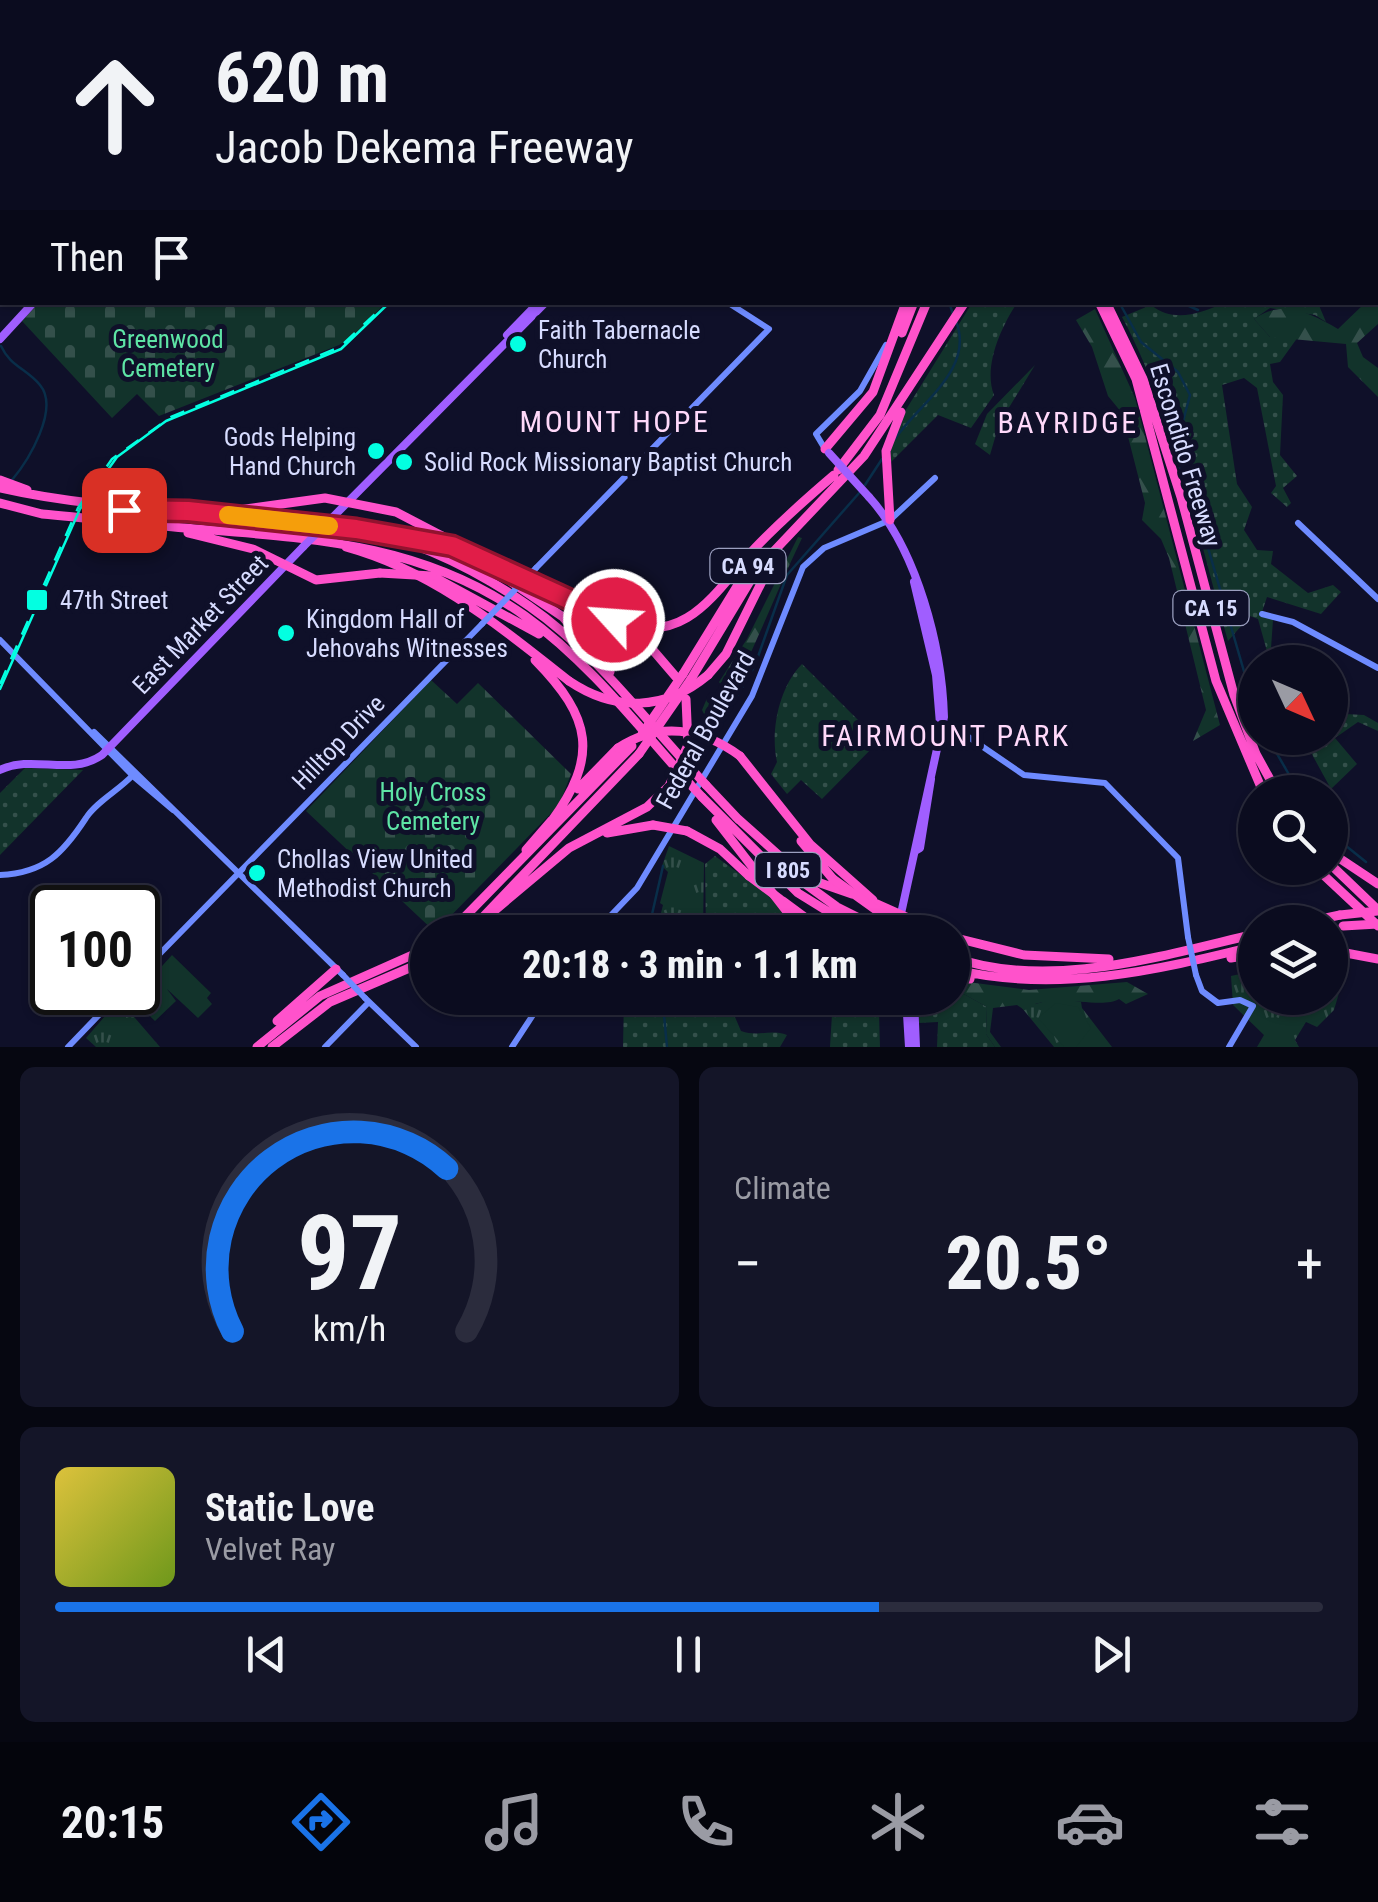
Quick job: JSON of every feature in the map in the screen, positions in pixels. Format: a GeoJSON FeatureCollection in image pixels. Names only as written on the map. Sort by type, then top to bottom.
{"type":"FeatureCollection","features":[{"type":"Feature","properties":{"kind":"highway"},"geometry":{"type":"LineString","coordinates":[[827,451],[863,408],[882,376],[909,305]]}},
{"type":"Feature","properties":{"kind":"highway","name":"CA 94"},"geometry":{"type":"LineString","coordinates":[[684,677],[752,560],[834,475],[873,426],[923,305]]}},
{"type":"Feature","properties":{"kind":"highway","name":"CA 94"},"geometry":{"type":"LineString","coordinates":[[484,915],[636,750],[751,578],[870,447],[963,305]]}},
{"type":"Feature","properties":{"kind":"highway","name":"Escondido Freeway"},"geometry":{"type":"LineString","coordinates":[[1104,305],[1143,379],[1181,498],[1234,695],[1250,740],[1270,775]]}},
{"type":"Feature","properties":{"kind":"highway","name":"Escondido Freeway"},"geometry":{"type":"LineString","coordinates":[[1118,330],[1150,429],[1216,681],[1256,775]]}},
{"type":"Feature","properties":{"kind":"highway"},"geometry":{"type":"LineString","coordinates":[[890,520],[885,464],[890,433],[940,341]]}},
{"type":"Feature","properties":{"kind":"highway"},"geometry":{"type":"LineString","coordinates":[[356,529],[452,546],[624,624],[651,628],[683,622],[714,600],[759,544],[834,475]]}},
{"type":"Feature","properties":{"kind":"highway"},"geometry":{"type":"LineString","coordinates":[[0,480],[62,503]]}},
{"type":"Feature","properties":{"kind":"highway","name":"I 805"},"geometry":{"type":"LineString","coordinates":[[0,488],[62,503],[188,511],[356,529],[430,551],[492,582],[568,638],[625,695],[692,778],[704,799],[798,893],[834,915]]}},
{"type":"Feature","properties":{"kind":"highway"},"geometry":{"type":"LineString","coordinates":[[188,511],[258,510],[325,498],[414,518],[569,623],[625,695]]}},
{"type":"Feature","properties":{"kind":"highway","name":"I 805"},"geometry":{"type":"LineString","coordinates":[[0,503],[42,514],[364,545],[452,573],[526,616],[575,659],[805,885],[857,915]]}},
{"type":"Feature","properties":{"kind":"highway"},"geometry":{"type":"LineString","coordinates":[[0,510],[42,514]]}},
{"type":"Feature","properties":{"kind":"highway"},"geometry":{"type":"LineString","coordinates":[[244,532],[379,556],[444,589],[506,629],[569,681],[606,701],[635,705],[675,696],[708,675],[734,640],[768,565],[807,516]]}},
{"type":"Feature","properties":{"kind":"highway"},"geometry":{"type":"LineString","coordinates":[[145,524],[248,548],[287,563],[316,580],[329,582],[380,573],[432,576],[507,614],[575,659]]}},
{"type":"Feature","properties":{"kind":"highway"},"geometry":{"type":"LineString","coordinates":[[538,584],[648,646],[684,677]]}},
{"type":"Feature","properties":{"kind":"highway"},"geometry":{"type":"LineString","coordinates":[[506,629],[567,696],[582,728],[580,775],[551,822]]}},
{"type":"Feature","properties":{"kind":"highway"},"geometry":{"type":"LineString","coordinates":[[488,915],[556,859],[647,807],[669,786],[688,745],[686,699]]}},
{"type":"Feature","properties":{"kind":"highway"},"geometry":{"type":"LineString","coordinates":[[494,889],[618,748],[649,733],[682,730],[713,738],[740,756],[810,844],[897,915]]}},
{"type":"Feature","properties":{"kind":"highway","name":"CA 94"},"geometry":{"type":"LineString","coordinates":[[467,915],[636,750]]}},
{"type":"Feature","properties":{"kind":"highway"},"geometry":{"type":"LineString","coordinates":[[754,772],[834,879],[880,915]]}},
{"type":"Feature","properties":{"kind":"highway"},"geometry":{"type":"LineString","coordinates":[[704,799],[782,904],[795,915]]}},
{"type":"Feature","properties":{"kind":"highway"},"geometry":{"type":"LineString","coordinates":[[736,817],[803,877],[882,906],[904,903]]}},
{"type":"Feature","properties":{"kind":"highway"},"geometry":{"type":"LineString","coordinates":[[556,859],[600,835],[653,825],[687,831],[720,849],[748,876],[805,915]]}},
{"type":"Feature","properties":{"kind":"highway"},"geometry":{"type":"LineString","coordinates":[[1348,864],[1378,884]]}},
{"type":"Feature","properties":{"kind":"highway"},"geometry":{"type":"LineString","coordinates":[[1348,882],[1378,911]]}},
{"type":"Feature","properties":{"kind":"highway"},"geometry":{"type":"LineString","coordinates":[[1334,885],[1378,925]]}},
{"type":"Feature","properties":{"kind":"highway"},"geometry":{"type":"LineString","coordinates":[[1348,919],[1378,911]]}},
{"type":"Feature","properties":{"kind":"highway"},"geometry":{"type":"LineString","coordinates":[[800,912],[804,915]]}},
{"type":"Feature","properties":{"kind":"highway"},"geometry":{"type":"LineString","coordinates":[[1348,922],[1378,925]]}},
{"type":"Feature","properties":{"kind":"highway"},"geometry":{"type":"LineString","coordinates":[[970,959],[999,967],[1073,969],[1238,938]]}},
{"type":"Feature","properties":{"kind":"highway"},"geometry":{"type":"LineString","coordinates":[[970,941],[1024,955],[1131,960]]}},
{"type":"Feature","properties":{"kind":"highway"},"geometry":{"type":"LineString","coordinates":[[1193,962],[1238,950]]}},
{"type":"Feature","properties":{"kind":"highway"},"geometry":{"type":"LineString","coordinates":[[1348,953],[1378,959]]}},
{"type":"Feature","properties":{"kind":"highway"},"geometry":{"type":"LineString","coordinates":[[258,1047],[320,996],[410,956]]}},
{"type":"Feature","properties":{"kind":"highway"},"geometry":{"type":"LineString","coordinates":[[970,975],[1090,980],[1238,956]]}},
{"type":"Feature","properties":{"kind":"highway"},"geometry":{"type":"LineString","coordinates":[[272,1047],[310,1013],[410,968]]}},
{"type":"Feature","properties":{"kind":"highway"},"geometry":{"type":"LineString","coordinates":[[258,1047],[285,1012],[340,972]]}},
{"type":"Feature","properties":{"kind":"highway"},"geometry":{"type":"LineString","coordinates":[[281,1047],[310,1013]]}},
{"type":"Feature","properties":{"kind":"main road"},"geometry":{"type":"LineString","coordinates":[[0,335],[28,305]]}},
{"type":"Feature","properties":{"kind":"main road","name":"East Market Street"},"geometry":{"type":"LineString","coordinates":[[108,746],[540,305]]}},
{"type":"Feature","properties":{"kind":"main road"},"geometry":{"type":"LineString","coordinates":[[827,451],[890,520],[942,674],[932,778],[902,915]]}},
{"type":"Feature","properties":{"kind":"main road"},"geometry":{"type":"LineString","coordinates":[[1,766],[26,758],[79,762],[108,746]]}},
{"type":"Feature","properties":{"kind":"main road"},"geometry":{"type":"LineString","coordinates":[[910,1015],[913,1047]]}},
{"type":"Feature","properties":{"kind":"street","name":"Hilltop Drive"},"geometry":{"type":"LineString","coordinates":[[160,953],[768,330],[763,321],[733,305]]}},
{"type":"Feature","properties":{"kind":"street"},"geometry":{"type":"LineString","coordinates":[[827,451],[816,434],[866,382],[887,342],[894,314]]}},
{"type":"Feature","properties":{"kind":"street"},"geometry":{"type":"LineString","coordinates":[[890,520],[935,478]]}},
{"type":"Feature","properties":{"kind":"street","name":"Federal Boulevard"},"geometry":{"type":"LineString","coordinates":[[612,915],[637,888],[752,696],[803,567],[824,548],[890,520]]}},
{"type":"Feature","properties":{"kind":"street"},"geometry":{"type":"LineString","coordinates":[[1298,523],[1378,599]]}},
{"type":"Feature","properties":{"kind":"street"},"geometry":{"type":"LineString","coordinates":[[1262,614],[1293,622],[1378,668]]}},
{"type":"Feature","properties":{"kind":"street"},"geometry":{"type":"LineString","coordinates":[[0,640],[416,1047]]}},
{"type":"Feature","properties":{"kind":"street"},"geometry":{"type":"LineString","coordinates":[[938,728],[967,736],[1024,774],[1105,783],[1178,858],[1196,978],[1218,1003],[1240,1000],[1253,1006],[1228,1047]]}},
{"type":"Feature","properties":{"kind":"street"},"geometry":{"type":"LineString","coordinates":[[108,746],[132,776],[173,810]]}},
{"type":"Feature","properties":{"kind":"street"},"geometry":{"type":"LineString","coordinates":[[0,875],[26,872],[58,857],[91,813],[132,776]]}},
{"type":"Feature","properties":{"kind":"street"},"geometry":{"type":"LineString","coordinates":[[325,1047],[367,1000]]}},
{"type":"Feature","properties":{"kind":"street"},"geometry":{"type":"LineString","coordinates":[[68,1047],[99,1015]]}},
{"type":"Feature","properties":{"kind":"street"},"geometry":{"type":"LineString","coordinates":[[512,1047],[533,1015]]}},
{"type":"Feature","properties":{"kind":"green space","name":"Greenwood Cemetery"},"geometry":{"type":"Polygon","coordinates":[[[37,305],[383,305],[359,332],[339,345],[159,416],[137,394],[112,418],[22,321],[37,305]]]}},
{"type":"Feature","properties":{"kind":"green space"},"geometry":{"type":"Polygon","coordinates":[[[971,305],[1016,305],[992,360],[994,395],[971,428],[938,415],[889,464],[894,429],[971,305]]]}},
{"type":"Feature","properties":{"kind":"green space"},"geometry":{"type":"Polygon","coordinates":[[[1151,305],[1177,315],[1218,305],[1319,305],[1326,322],[1315,315],[1270,308],[1254,319],[1270,337],[1298,337],[1280,362],[1270,364],[1273,382],[1283,395],[1280,455],[1297,476],[1283,488],[1291,503],[1287,507],[1271,493],[1276,486],[1257,388],[1244,378],[1222,385],[1237,484],[1252,507],[1244,530],[1257,550],[1273,551],[1271,564],[1308,593],[1333,585],[1341,592],[1321,614],[1267,597],[1262,612],[1273,620],[1271,645],[1265,645],[1258,619],[1250,616],[1228,641],[1170,433],[1122,317],[1151,305]]]}},
{"type":"Feature","properties":{"kind":"green space"},"geometry":{"type":"Polygon","coordinates":[[[1363,305],[1378,305],[1378,324],[1357,343],[1363,357],[1378,368],[1378,397],[1348,367],[1346,344],[1270,337],[1254,319],[1275,310],[1296,310],[1338,329],[1363,305]]]}},
{"type":"Feature","properties":{"kind":"green space"},"geometry":{"type":"Polygon","coordinates":[[[1095,309],[1135,398],[1220,725],[1193,741],[1206,710],[1169,558],[1161,539],[1142,520],[1145,503],[1122,413],[1108,396],[1092,347],[1076,320],[1095,309]]]}},
{"type":"Feature","properties":{"kind":"green space"},"geometry":{"type":"Polygon","coordinates":[[[1035,365],[999,424],[990,455],[975,444],[987,414],[1035,365]]]}},
{"type":"Feature","properties":{"kind":"green space"},"geometry":{"type":"Polygon","coordinates":[[[798,537],[802,538],[748,658],[711,728],[702,710],[708,696],[713,708],[723,688],[719,682],[747,639],[798,537]]]}},
{"type":"Feature","properties":{"kind":"green space"},"geometry":{"type":"Polygon","coordinates":[[[802,664],[879,741],[822,799],[801,780],[787,794],[771,774],[777,762],[778,710],[787,685],[802,664]]]}},
{"type":"Feature","properties":{"kind":"green space","name":"Holy Cross Cemetery"},"geometry":{"type":"Polygon","coordinates":[[[431,680],[457,704],[478,683],[571,774],[559,805],[452,915],[417,915],[306,811],[431,680]]]}},
{"type":"Feature","properties":{"kind":"green space"},"geometry":{"type":"Polygon","coordinates":[[[1348,714],[1364,715],[1378,723],[1378,731],[1358,722],[1348,729],[1348,714]]]}},
{"type":"Feature","properties":{"kind":"green space"},"geometry":{"type":"Polygon","coordinates":[[[1348,753],[1357,764],[1346,775],[1323,775],[1312,755],[1348,753]]]}},
{"type":"Feature","properties":{"kind":"green space"},"geometry":{"type":"Polygon","coordinates":[[[25,768],[83,770],[0,855],[0,793],[25,768]]]}},
{"type":"Feature","properties":{"kind":"green space"},"geometry":{"type":"Polygon","coordinates":[[[669,846],[704,863],[703,915],[655,915],[661,913],[668,872],[662,866],[669,846]]]}},
{"type":"Feature","properties":{"kind":"green space"},"geometry":{"type":"Polygon","coordinates":[[[715,856],[770,896],[787,915],[706,915],[705,864],[715,856]]]}},
{"type":"Feature","properties":{"kind":"green space"},"geometry":{"type":"Polygon","coordinates":[[[172,955],[211,993],[207,998],[212,1004],[198,1018],[167,989],[176,1001],[155,1021],[149,1015],[160,1015],[160,968],[172,955]]]}},
{"type":"Feature","properties":{"kind":"green space"},"geometry":{"type":"Polygon","coordinates":[[[1238,974],[1238,1010],[1233,1005],[1231,976],[1238,974]]]}},
{"type":"Feature","properties":{"kind":"green space"},"geometry":{"type":"Polygon","coordinates":[[[970,982],[1029,990],[1127,982],[1148,994],[1126,1004],[1119,999],[1103,1003],[1035,1004],[1035,1017],[1017,1005],[993,1008],[990,1032],[1001,1047],[995,1047],[986,1034],[987,1007],[970,998],[970,982]]]}},
{"type":"Feature","properties":{"kind":"green space"},"geometry":{"type":"Polygon","coordinates":[[[970,998],[987,1007],[986,1034],[995,1047],[937,1047],[938,1022],[919,1023],[918,1015],[970,1015],[970,998]]]}},
{"type":"Feature","properties":{"kind":"green space"},"geometry":{"type":"Polygon","coordinates":[[[1056,998],[1081,1002],[1112,1047],[1054,1047],[1022,1008],[1056,998]]]}},
{"type":"Feature","properties":{"kind":"green space"},"geometry":{"type":"Polygon","coordinates":[[[1056,1003],[1078,1007],[1091,1028],[1076,1047],[1064,1047],[1038,1018],[1056,1003]]]}},
{"type":"Feature","properties":{"kind":"green space"},"geometry":{"type":"Polygon","coordinates":[[[106,1015],[132,1015],[160,1047],[96,1047],[86,1038],[106,1015]]]}},
{"type":"Feature","properties":{"kind":"green space"},"geometry":{"type":"Polygon","coordinates":[[[624,1015],[737,1015],[741,1031],[787,1035],[780,1047],[623,1047],[624,1015]]]}},
{"type":"Feature","properties":{"kind":"green space"},"geometry":{"type":"Polygon","coordinates":[[[832,1015],[879,1015],[880,1047],[830,1047],[832,1015]]]}},
{"type":"Feature","properties":{"kind":"green space"},"geometry":{"type":"Polygon","coordinates":[[[1243,1015],[1329,1015],[1317,1027],[1306,1022],[1295,1040],[1299,1047],[1257,1047],[1264,1035],[1243,1015]]]}},
{"type":"Feature","properties":{"kind":"waterway"},"geometry":{"type":"LineString","coordinates":[[950,305],[953,314]]}},
{"type":"Feature","properties":{"kind":"waterway"},"geometry":{"type":"LineString","coordinates":[[1121,305],[1141,342],[1178,372],[1190,395],[1174,455],[1192,493],[1238,651]]}},
{"type":"Feature","properties":{"kind":"waterway"},"geometry":{"type":"LineString","coordinates":[[1187,305],[1198,310]]}},
{"type":"Feature","properties":{"kind":"waterway"},"geometry":{"type":"LineString","coordinates":[[895,439],[951,370],[960,339],[956,321]]}},
{"type":"Feature","properties":{"kind":"waterway"},"geometry":{"type":"LineString","coordinates":[[1,346],[40,385],[46,407],[40,434],[12,480]]}},
{"type":"Feature","properties":{"kind":"waterway"},"geometry":{"type":"LineString","coordinates":[[865,485],[882,459]]}},
{"type":"Feature","properties":{"kind":"waterway"},"geometry":{"type":"LineString","coordinates":[[709,744],[755,665],[787,575],[860,492]]}},
{"type":"Feature","properties":{"kind":"waterway"},"geometry":{"type":"LineString","coordinates":[[1278,755],[1289,775]]}},
{"type":"Feature","properties":{"kind":"waterway"},"geometry":{"type":"LineString","coordinates":[[1348,848],[1366,862]]}},
{"type":"Feature","properties":{"kind":"waterway"},"geometry":{"type":"LineString","coordinates":[[652,915],[663,866]]}},
{"type":"Feature","properties":{"kind":"waterway"},"geometry":{"type":"LineString","coordinates":[[664,1015],[667,1047]]}},
{"type":"Feature","properties":{"kind":"tram line"},"geometry":{"type":"LineString","coordinates":[[0,689],[80,509],[117,457],[166,421],[341,349],[387,305]]}},
{"type":"Feature","properties":{"kind":"railway"},"geometry":{"type":"LineString","coordinates":[[0,684],[78,508],[112,459],[171,417],[340,347],[385,305]]}},
{"type":"Feature","properties":{"kind":"slow traffic"},"geometry":{"type":"LineString","coordinates":[[228,515],[329,526]]}},
{"type":"Feature","properties":{"kind":"place","name":"Faith Tabernacle Church"},"geometry":{"type":"Point","coordinates":[518,344]}},
{"type":"Feature","properties":{"kind":"place","name":"Gods Helping Hand Church"},"geometry":{"type":"Point","coordinates":[376,451]}},
{"type":"Feature","properties":{"kind":"place","name":"Solid Rock Missionary Baptist Church"},"geometry":{"type":"Point","coordinates":[404,462]}},
{"type":"Feature","properties":{"kind":"place","name":"47th Street"},"geometry":{"type":"Point","coordinates":[37,600]}},
{"type":"Feature","properties":{"kind":"place","name":"Kingdom Hall of Jehovahs Witnesses"},"geometry":{"type":"Point","coordinates":[286,633]}},
{"type":"Feature","properties":{"kind":"place","name":"Chollas View United Methodist Church"},"geometry":{"type":"Point","coordinates":[257,873]}},
{"type":"Feature","properties":{"kind":"district","name":"MOUNT HOPE"},"geometry":{"type":"Point","coordinates":[615,422]}},
{"type":"Feature","properties":{"kind":"district","name":"BAYRIDGE"},"geometry":{"type":"Point","coordinates":[1068,423]}},
{"type":"Feature","properties":{"kind":"district","name":"FAIRMOUNT PARK"},"geometry":{"type":"Point","coordinates":[946,736]}},
{"type":"Feature","properties":{"kind":"route"},"geometry":{"type":"LineString","coordinates":[[124,510],[188,511],[427,540],[508,568],[614,620]]}}]}
